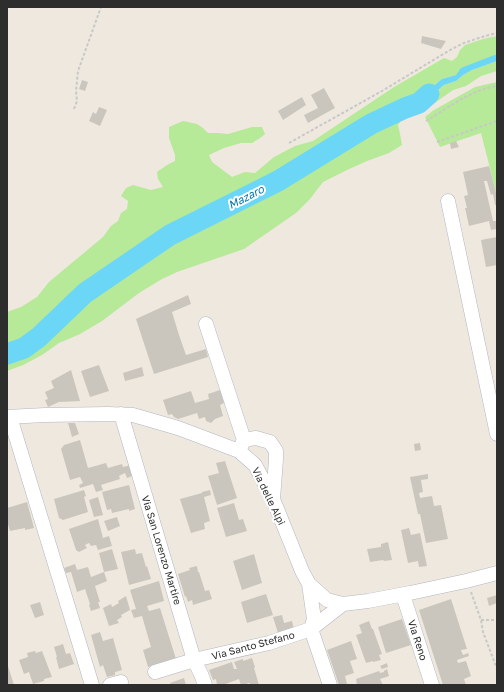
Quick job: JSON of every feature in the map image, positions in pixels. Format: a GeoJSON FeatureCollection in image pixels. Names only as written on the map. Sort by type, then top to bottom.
{"type":"FeatureCollection","features":[{"type":"Feature","properties":{"kind":"street"},"geometry":{"type":"LineString","coordinates":[[448,201],[497,434]]}},
{"type":"Feature","properties":{"kind":"street"},"geometry":{"type":"LineString","coordinates":[[206,324],[242,445],[256,438],[270,442],[276,451],[276,475],[273,499]]}},
{"type":"Feature","properties":{"kind":"street","name":"Via San Lorenzo Martire"},"geometry":{"type":"LineString","coordinates":[[121,414],[194,660],[201,674],[204,685]]}},
{"type":"Feature","properties":{"kind":"street","name":"Via delle Alpi"},"geometry":{"type":"LineString","coordinates":[[9,417],[45,415],[133,415],[242,445],[255,465],[273,499],[302,571],[309,584],[327,600],[343,604],[368,601],[403,595],[497,573]]}},
{"type":"Feature","properties":{"kind":"street"},"geometry":{"type":"LineString","coordinates":[[9,417],[92,685]]}},
{"type":"Feature","properties":{"kind":"street"},"geometry":{"type":"LineString","coordinates":[[309,584],[314,619],[311,629],[330,685]]}},
{"type":"Feature","properties":{"kind":"street","name":"Via Reno"},"geometry":{"type":"LineString","coordinates":[[403,595],[432,685]]}},
{"type":"Feature","properties":{"kind":"street","name":"Via Santo Stefano"},"geometry":{"type":"LineString","coordinates":[[155,672],[194,660],[269,643],[311,629],[343,604]]}},
{"type":"Feature","properties":{"kind":"path"},"geometry":{"type":"LineString","coordinates":[[74,109],[77,101],[76,91],[78,71],[101,7]]}},
{"type":"Feature","properties":{"kind":"path"},"geometry":{"type":"LineString","coordinates":[[289,143],[382,91],[450,50],[464,43],[497,33]]}},
{"type":"Feature","properties":{"kind":"path"},"geometry":{"type":"LineString","coordinates":[[426,120],[471,94],[497,86]]}},
{"type":"Feature","properties":{"kind":"path"},"geometry":{"type":"LineString","coordinates":[[437,142],[497,121]]}},
{"type":"Feature","properties":{"kind":"path"},"geometry":{"type":"LineString","coordinates":[[466,581],[473,596],[481,620],[483,632],[493,655],[497,669]]}},
{"type":"Feature","properties":{"kind":"path"},"geometry":{"type":"LineString","coordinates":[[481,620],[497,620]]}},
{"type":"Feature","properties":{"kind":"green space"},"geometry":{"type":"Polygon","coordinates":[[[497,36],[497,54],[459,72],[456,75],[442,79],[426,91],[420,99],[413,100],[406,107],[414,107],[432,96],[444,85],[456,81],[472,70],[497,61],[497,71],[481,76],[466,86],[453,90],[436,102],[414,114],[405,115],[398,125],[402,145],[389,153],[367,161],[323,182],[310,199],[296,213],[244,249],[177,272],[162,279],[139,293],[102,321],[80,334],[59,343],[42,355],[23,365],[7,371],[7,312],[21,307],[37,297],[49,282],[103,237],[111,226],[118,221],[121,213],[127,209],[128,201],[121,196],[126,188],[133,185],[151,190],[163,187],[158,179],[157,172],[175,161],[175,155],[169,138],[169,127],[183,121],[197,124],[208,133],[228,134],[252,127],[262,127],[265,134],[252,143],[241,143],[224,148],[209,155],[212,162],[232,177],[245,172],[255,173],[274,157],[295,146],[313,141],[394,87],[444,58],[452,61],[457,57],[460,50],[465,45],[497,36]]]}},
{"type":"Feature","properties":{"kind":"green space"},"geometry":{"type":"Polygon","coordinates":[[[497,82],[497,196],[481,133],[440,147],[425,117],[434,110],[475,87],[497,82]]]}},
{"type":"Feature","properties":{"kind":"water"},"geometry":{"type":"Polygon","coordinates":[[[497,54],[497,61],[472,70],[456,81],[444,85],[420,105],[405,108],[413,100],[420,99],[426,91],[442,79],[456,75],[461,68],[497,54]]]}},
{"type":"Feature","properties":{"kind":"building"},"geometry":{"type":"Polygon","coordinates":[[[422,36],[446,41],[441,49],[421,43],[422,36]]]}},
{"type":"Feature","properties":{"kind":"building"},"geometry":{"type":"Polygon","coordinates":[[[82,80],[88,82],[85,91],[79,89],[82,80]]]}},
{"type":"Feature","properties":{"kind":"building"},"geometry":{"type":"Polygon","coordinates":[[[324,88],[335,108],[308,123],[304,115],[318,108],[311,95],[324,88]]]}},
{"type":"Feature","properties":{"kind":"building"},"geometry":{"type":"Polygon","coordinates":[[[302,97],[306,105],[283,120],[278,111],[302,97]]]}},
{"type":"Feature","properties":{"kind":"building"},"geometry":{"type":"Polygon","coordinates":[[[99,107],[107,110],[100,126],[89,121],[93,112],[96,114],[99,107]]]}},
{"type":"Feature","properties":{"kind":"building"},"geometry":{"type":"Polygon","coordinates":[[[456,141],[459,147],[451,149],[450,143],[456,141]]]}},
{"type":"Feature","properties":{"kind":"building"},"geometry":{"type":"Polygon","coordinates":[[[489,166],[497,196],[497,205],[495,205],[493,194],[491,195],[487,181],[484,181],[493,221],[497,221],[497,229],[491,230],[489,221],[469,226],[464,196],[468,195],[463,172],[489,166]]]}},
{"type":"Feature","properties":{"kind":"building"},"geometry":{"type":"Polygon","coordinates":[[[497,237],[497,265],[486,267],[481,240],[497,237]]]}},
{"type":"Feature","properties":{"kind":"building"},"geometry":{"type":"Polygon","coordinates":[[[188,295],[191,304],[172,312],[179,335],[186,355],[206,349],[208,357],[154,374],[136,319],[188,295]]]}},
{"type":"Feature","properties":{"kind":"building"},"geometry":{"type":"Polygon","coordinates":[[[99,365],[109,391],[90,397],[81,371],[99,365]]]}},
{"type":"Feature","properties":{"kind":"building"},"geometry":{"type":"Polygon","coordinates":[[[142,367],[144,376],[125,381],[123,373],[142,367]]]}},
{"type":"Feature","properties":{"kind":"building"},"geometry":{"type":"Polygon","coordinates":[[[71,370],[80,401],[59,402],[48,407],[45,400],[48,399],[45,392],[54,388],[51,381],[71,370]]]}},
{"type":"Feature","properties":{"kind":"building"},"geometry":{"type":"Polygon","coordinates":[[[220,390],[224,403],[220,405],[223,416],[215,419],[211,423],[206,421],[205,417],[199,419],[197,413],[178,419],[172,414],[168,415],[163,400],[191,391],[195,403],[209,399],[208,394],[220,390]]]}},
{"type":"Feature","properties":{"kind":"building"},"geometry":{"type":"Polygon","coordinates":[[[68,423],[75,423],[79,434],[72,437],[68,423]]]}},
{"type":"Feature","properties":{"kind":"building"},"geometry":{"type":"Polygon","coordinates":[[[80,440],[88,468],[106,463],[108,468],[122,464],[123,467],[131,465],[135,475],[127,478],[125,473],[119,476],[120,479],[101,485],[103,490],[96,492],[93,484],[80,488],[79,485],[83,483],[80,477],[70,480],[61,449],[64,445],[80,440]]]}},
{"type":"Feature","properties":{"kind":"building"},"geometry":{"type":"Polygon","coordinates":[[[420,443],[421,450],[415,451],[414,444],[420,443]]]}},
{"type":"Feature","properties":{"kind":"building"},"geometry":{"type":"Polygon","coordinates":[[[225,461],[237,498],[217,505],[208,476],[219,473],[216,463],[225,461]]]}},
{"type":"Feature","properties":{"kind":"building"},"geometry":{"type":"Polygon","coordinates":[[[428,474],[428,479],[421,480],[423,492],[419,493],[420,498],[432,496],[434,506],[441,505],[448,539],[426,543],[410,477],[428,474]]]}},
{"type":"Feature","properties":{"kind":"building"},"geometry":{"type":"Polygon","coordinates":[[[129,485],[135,509],[112,513],[111,509],[107,510],[102,492],[129,485]]]}},
{"type":"Feature","properties":{"kind":"building"},"geometry":{"type":"Polygon","coordinates":[[[84,490],[86,496],[84,497],[88,512],[63,520],[59,518],[54,499],[84,490]]]}},
{"type":"Feature","properties":{"kind":"building"},"geometry":{"type":"Polygon","coordinates":[[[210,490],[211,495],[204,497],[210,521],[204,523],[205,529],[191,533],[180,499],[210,490]]]}},
{"type":"Feature","properties":{"kind":"building"},"geometry":{"type":"Polygon","coordinates":[[[98,497],[103,515],[94,517],[89,500],[98,497]]]}},
{"type":"Feature","properties":{"kind":"building"},"geometry":{"type":"Polygon","coordinates":[[[27,502],[34,528],[10,531],[7,521],[7,508],[27,502]]]}},
{"type":"Feature","properties":{"kind":"building"},"geometry":{"type":"Polygon","coordinates":[[[234,503],[239,520],[243,519],[247,531],[226,537],[217,508],[234,503]]]}},
{"type":"Feature","properties":{"kind":"building"},"geometry":{"type":"Polygon","coordinates":[[[117,517],[120,526],[108,531],[104,521],[117,517]]]}},
{"type":"Feature","properties":{"kind":"building"},"geometry":{"type":"Polygon","coordinates":[[[98,519],[103,538],[109,536],[112,546],[98,550],[96,545],[91,546],[89,543],[85,545],[87,548],[79,552],[76,550],[69,529],[98,519]]]}},
{"type":"Feature","properties":{"kind":"building"},"geometry":{"type":"Polygon","coordinates":[[[409,528],[411,535],[420,533],[427,566],[419,567],[418,561],[408,563],[401,530],[409,528]]]}},
{"type":"Feature","properties":{"kind":"building"},"geometry":{"type":"Polygon","coordinates":[[[388,542],[392,560],[370,562],[367,549],[381,547],[381,544],[388,542]]]}},
{"type":"Feature","properties":{"kind":"building"},"geometry":{"type":"Polygon","coordinates":[[[112,549],[118,569],[104,572],[99,553],[112,549]]]}},
{"type":"Feature","properties":{"kind":"building"},"geometry":{"type":"Polygon","coordinates":[[[135,549],[136,554],[142,553],[151,579],[129,585],[121,552],[135,549]]]}},
{"type":"Feature","properties":{"kind":"building"},"geometry":{"type":"Polygon","coordinates":[[[254,554],[262,583],[242,590],[233,561],[254,554]]]}},
{"type":"Feature","properties":{"kind":"building"},"geometry":{"type":"Polygon","coordinates":[[[75,564],[77,570],[88,567],[91,577],[104,572],[107,581],[95,586],[100,602],[98,602],[100,608],[91,611],[85,589],[77,592],[71,572],[66,573],[64,568],[75,564]]]}},
{"type":"Feature","properties":{"kind":"building"},"geometry":{"type":"Polygon","coordinates":[[[197,566],[205,591],[209,590],[212,599],[193,605],[192,600],[188,602],[186,596],[185,597],[178,574],[190,570],[189,568],[197,566]]]}},
{"type":"Feature","properties":{"kind":"building"},"geometry":{"type":"Polygon","coordinates":[[[159,581],[164,601],[147,606],[149,611],[160,608],[176,659],[148,667],[143,650],[151,647],[142,616],[134,618],[131,610],[136,609],[130,590],[159,581]]]}},
{"type":"Feature","properties":{"kind":"building"},"geometry":{"type":"Polygon","coordinates":[[[266,594],[273,615],[247,623],[241,602],[266,594]]]}},
{"type":"Feature","properties":{"kind":"building"},"geometry":{"type":"Polygon","coordinates":[[[497,595],[497,603],[489,606],[487,598],[497,595]]]}},
{"type":"Feature","properties":{"kind":"building"},"geometry":{"type":"Polygon","coordinates":[[[126,596],[130,610],[121,615],[122,617],[117,620],[119,623],[109,626],[103,608],[111,604],[112,607],[126,596]]]}},
{"type":"Feature","properties":{"kind":"building"},"geometry":{"type":"Polygon","coordinates":[[[451,599],[467,649],[461,650],[463,655],[468,653],[469,656],[457,660],[458,663],[466,661],[471,676],[464,679],[466,685],[443,685],[419,610],[451,599]]]}},
{"type":"Feature","properties":{"kind":"building"},"geometry":{"type":"Polygon","coordinates":[[[40,602],[44,615],[35,618],[30,605],[40,602]]]}},
{"type":"Feature","properties":{"kind":"building"},"geometry":{"type":"Polygon","coordinates":[[[282,615],[284,623],[292,621],[294,629],[278,633],[273,617],[282,615]]]}},
{"type":"Feature","properties":{"kind":"building"},"geometry":{"type":"Polygon","coordinates":[[[402,619],[411,645],[386,653],[378,627],[402,619]]]}},
{"type":"Feature","properties":{"kind":"building"},"geometry":{"type":"Polygon","coordinates":[[[369,621],[382,654],[379,655],[381,660],[366,663],[356,635],[362,633],[359,625],[369,621]]]}},
{"type":"Feature","properties":{"kind":"building"},"geometry":{"type":"Polygon","coordinates":[[[100,632],[103,641],[113,638],[122,670],[115,672],[115,675],[107,677],[103,665],[100,667],[91,635],[100,632]]]}},
{"type":"Feature","properties":{"kind":"building"},"geometry":{"type":"Polygon","coordinates":[[[351,641],[357,659],[350,661],[354,673],[345,676],[347,684],[339,685],[327,650],[351,641]]]}},
{"type":"Feature","properties":{"kind":"building"},"geometry":{"type":"Polygon","coordinates":[[[63,644],[66,654],[70,653],[74,664],[59,669],[54,647],[63,644]]]}},
{"type":"Feature","properties":{"kind":"building"},"geometry":{"type":"Polygon","coordinates":[[[35,651],[36,653],[42,651],[52,677],[33,684],[29,672],[24,674],[19,660],[28,657],[27,653],[35,651]]]}},
{"type":"Feature","properties":{"kind":"building"},"geometry":{"type":"Polygon","coordinates":[[[252,658],[259,685],[250,685],[250,683],[241,685],[239,679],[223,685],[217,685],[216,679],[213,680],[209,670],[232,662],[234,669],[237,669],[234,662],[252,658]]]}},
{"type":"Feature","properties":{"kind":"building"},"geometry":{"type":"Polygon","coordinates":[[[7,663],[14,685],[7,685],[7,663]]]}},
{"type":"Feature","properties":{"kind":"building"},"geometry":{"type":"Polygon","coordinates":[[[387,663],[388,667],[382,669],[380,666],[387,663]]]}},
{"type":"Feature","properties":{"kind":"building"},"geometry":{"type":"Polygon","coordinates":[[[387,669],[389,676],[380,679],[383,685],[357,685],[356,679],[379,671],[380,673],[384,672],[387,669]]]}},
{"type":"Feature","properties":{"kind":"building"},"geometry":{"type":"Polygon","coordinates":[[[184,678],[186,685],[171,685],[170,683],[184,678]]]}},
{"type":"Feature","properties":{"kind":"waterway","name":"Mazaro"},"geometry":{"type":"LineString","coordinates":[[7,354],[24,348],[39,337],[85,293],[170,235],[278,181],[371,124],[419,103],[429,94]]}}]}
